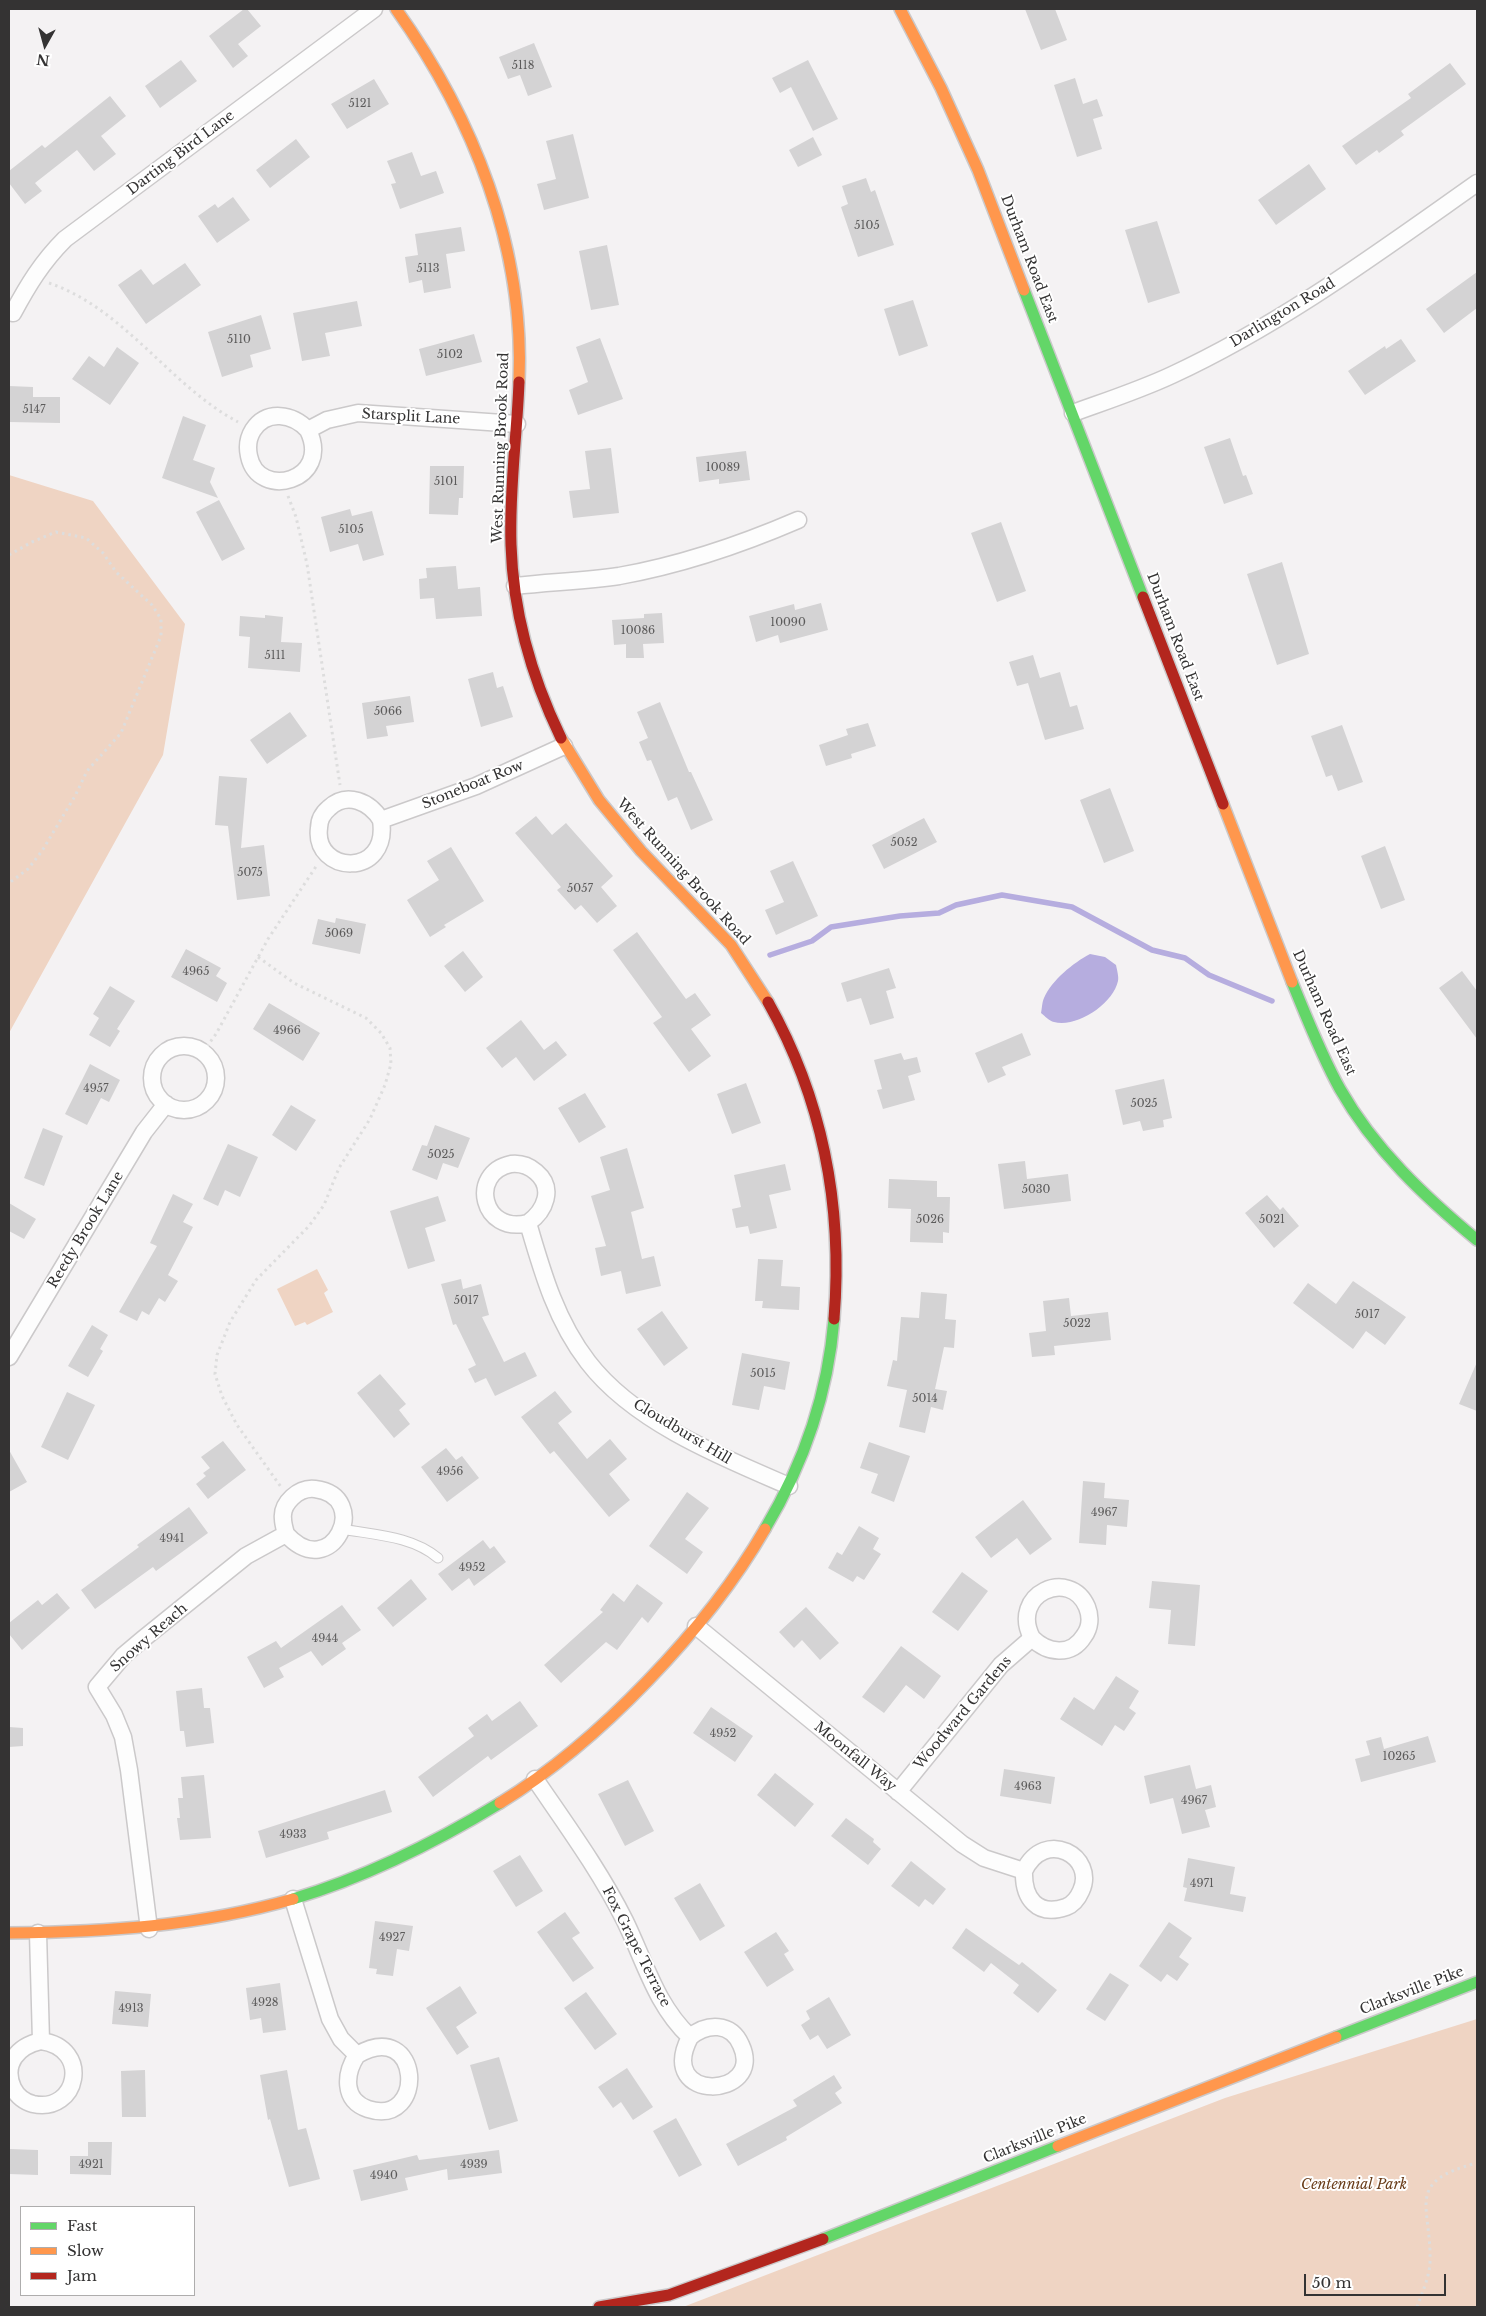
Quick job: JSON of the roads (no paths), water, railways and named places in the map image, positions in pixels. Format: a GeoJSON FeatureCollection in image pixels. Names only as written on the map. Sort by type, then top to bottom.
{"type":"FeatureCollection","features":[{"type":"Feature","properties":{"kind":"street","name":"Darting Bird Lane"},"geometry":{"type":"LineString","coordinates":[[9,312],[13,313],[32,277],[46,258],[64,239],[374,9]]}},
{"type":"Feature","properties":{"kind":"street","name":"West Running Brook Road"},"geometry":{"type":"LineString","coordinates":[[9,1933],[149,1929],[204,1920],[293,1899],[403,1856],[481,1814],[535,1779],[581,1744],[616,1711],[696,1626],[734,1578],[789,1486],[812,1428],[824,1388],[833,1336],[836,1292],[834,1199],[816,1115],[805,1080],[775,1013],[744,963],[731,945],[611,817],[564,746],[534,668],[516,586],[511,547],[520,359],[519,315],[498,213],[483,166],[464,119],[419,39],[396,9]]}},
{"type":"Feature","properties":{"kind":"street","name":"Durham Road East"},"geometry":{"type":"LineString","coordinates":[[900,9],[941,88],[978,170],[1288,973],[1320,1047],[1349,1104],[1377,1140],[1405,1174],[1440,1210],[1477,1240]]}},
{"type":"Feature","properties":{"kind":"street","name":"Darlington Road"},"geometry":{"type":"LineString","coordinates":[[1073,413],[1171,376],[1240,341],[1329,287],[1477,183]]}},
{"type":"Feature","properties":{"kind":"street","name":"Starsplit Lane"},"geometry":{"type":"LineString","coordinates":[[308,430],[327,420],[358,413],[517,424]]}},
{"type":"Feature","properties":{"kind":"street"},"geometry":{"type":"LineString","coordinates":[[280,415],[296,420],[308,430],[314,449],[309,466],[294,479],[282,482],[270,480],[261,475],[250,460],[248,445],[254,430],[268,418],[280,415]]}},
{"type":"Feature","properties":{"kind":"street"},"geometry":{"type":"LineString","coordinates":[[516,586],[617,576],[658,568],[702,557],[798,520]]}},
{"type":"Feature","properties":{"kind":"street","name":"Stoneboat Row"},"geometry":{"type":"LineString","coordinates":[[381,820],[476,786],[564,746]]}},
{"type":"Feature","properties":{"kind":"street"},"geometry":{"type":"LineString","coordinates":[[343,800],[354,800],[366,804],[376,812],[381,820],[383,832],[380,844],[368,859],[359,863],[348,864],[336,861],[325,852],[319,840],[319,824],[329,807],[343,800]]}},
{"type":"Feature","properties":{"kind":"street"},"geometry":{"type":"LineString","coordinates":[[184,1046],[203,1052],[214,1067],[216,1080],[212,1093],[195,1108],[182,1110],[166,1104],[154,1088],[152,1075],[156,1062],[162,1054],[172,1048],[184,1046]]}},
{"type":"Feature","properties":{"kind":"street","name":"Reedy Brook Lane"},"geometry":{"type":"LineString","coordinates":[[9,1357],[144,1132],[166,1104]]}},
{"type":"Feature","properties":{"kind":"street","name":"Cloudburst Hill"},"geometry":{"type":"LineString","coordinates":[[528,1223],[556,1306],[588,1362],[612,1387],[642,1411],[683,1436],[736,1464],[789,1486]]}},
{"type":"Feature","properties":{"kind":"street"},"geometry":{"type":"LineString","coordinates":[[312,1488],[326,1491],[337,1499],[343,1510],[342,1529],[339,1537],[330,1546],[319,1550],[308,1550],[295,1544],[286,1534],[282,1518],[291,1498],[300,1491],[312,1488]]}},
{"type":"Feature","properties":{"kind":"street","name":"Snowy Reach"},"geometry":{"type":"LineString","coordinates":[[149,1929],[129,1770],[123,1737],[114,1715],[97,1687],[124,1655],[150,1633],[246,1556],[286,1534]]}},
{"type":"Feature","properties":{"kind":"street","name":"Moonfall Way"},"geometry":{"type":"LineString","coordinates":[[696,1626],[962,1844],[984,1858],[1024,1871]]}},
{"type":"Feature","properties":{"kind":"street","name":"Woodward Gardens"},"geometry":{"type":"LineString","coordinates":[[898,1792],[1001,1665],[1032,1638]]}},
{"type":"Feature","properties":{"kind":"street","name":"Fox Grape Terrace"},"geometry":{"type":"LineString","coordinates":[[535,1779],[598,1872],[625,1922],[661,2002],[676,2024],[690,2037]]}},
{"type":"Feature","properties":{"kind":"street"},"geometry":{"type":"LineString","coordinates":[[293,1899],[330,2019],[341,2039],[357,2055]]}},
{"type":"Feature","properties":{"kind":"street"},"geometry":{"type":"LineString","coordinates":[[38,1933],[41,2041]]}},
{"type":"Feature","properties":{"kind":"street","name":"Clarksville Pike"},"geometry":{"type":"LineString","coordinates":[[599,2307],[669,2295],[755,2265],[1477,1982]]}},
{"type":"Feature","properties":{"kind":"lane"},"geometry":{"type":"LineString","coordinates":[[342,1529],[407,1540],[426,1548],[438,1558]]}},
{"type":"Feature","properties":{"kind":"waterway"},"geometry":{"type":"LineString","coordinates":[[770,955],[812,941],[831,927],[900,916],[939,913],[956,905],[1002,895],[1072,907],[1152,950],[1185,958],[1209,975],[1272,1001]]}},
{"type":"Feature","properties":{"kind":"park label","name":"Centennial Park"},"geometry":{"type":"Point","coordinates":[1354,2185]}}]}
